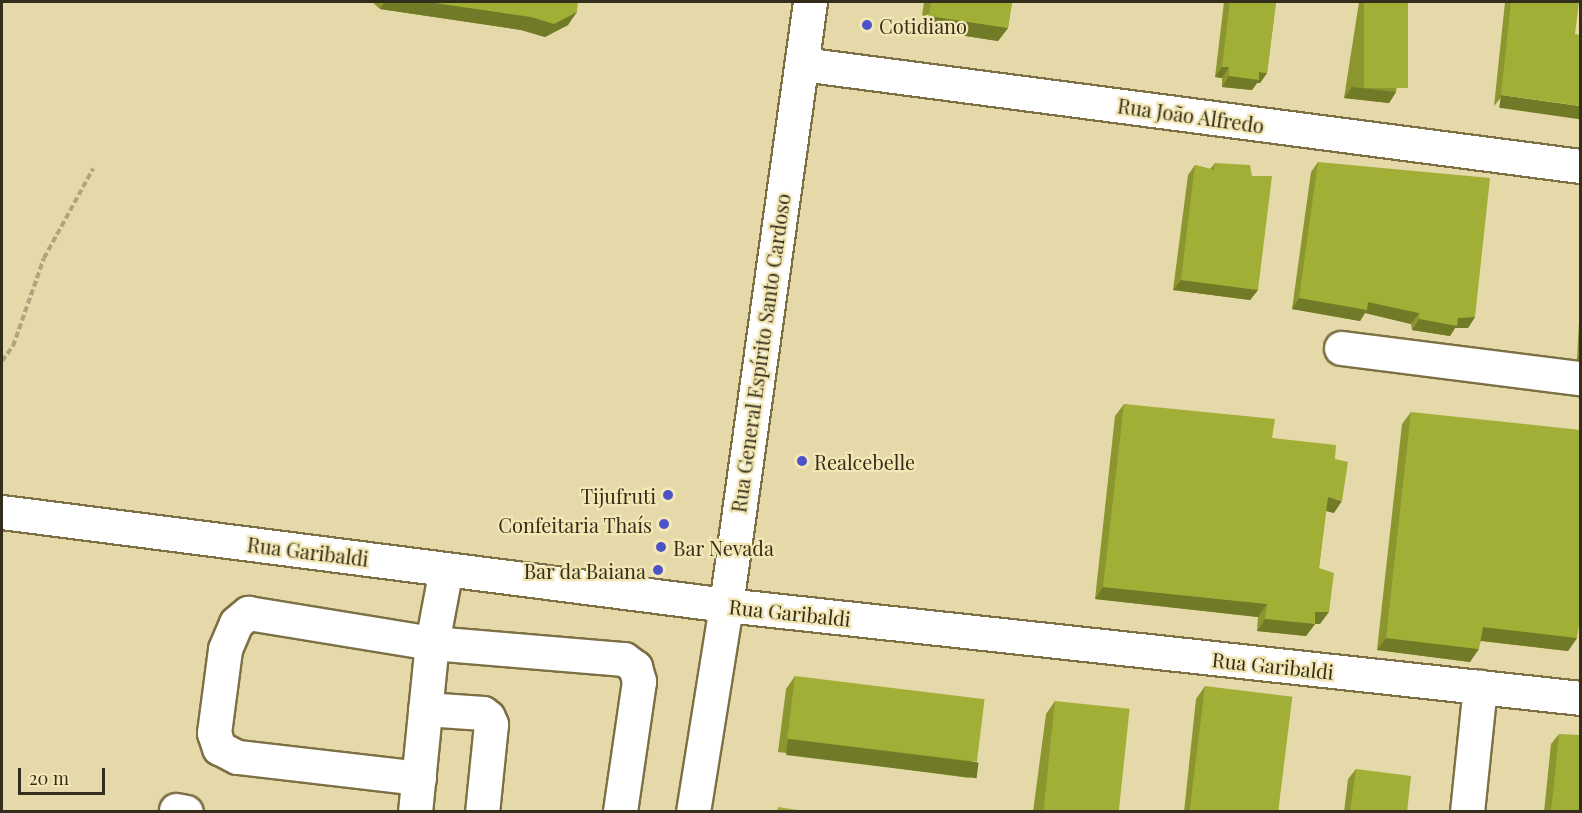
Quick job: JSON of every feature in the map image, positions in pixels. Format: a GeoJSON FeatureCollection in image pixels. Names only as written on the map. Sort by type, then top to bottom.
{"type":"FeatureCollection","features":[{"type":"Feature","properties":{"kind":"street","name":"Rua General Espírito Santo Cardoso"},"geometry":{"type":"LineString","coordinates":[[693,812],[726,605],[810,2]]}},
{"type":"Feature","properties":{"kind":"street","name":"Rua João Alfredo"},"geometry":{"type":"LineString","coordinates":[[802,64],[1581,166]]}},
{"type":"Feature","properties":{"kind":"street"},"geometry":{"type":"LineString","coordinates":[[1341,348],[1581,378]]}},
{"type":"Feature","properties":{"kind":"street","name":"Rua Garibaldi"},"geometry":{"type":"LineString","coordinates":[[2,512],[726,605],[1581,698]]}},
{"type":"Feature","properties":{"kind":"street"},"geometry":{"type":"LineString","coordinates":[[416,812],[432,643],[446,569]]}},
{"type":"Feature","properties":{"kind":"street"},"geometry":{"type":"LineString","coordinates":[[419,778],[237,757],[219,748],[214,733],[225,650],[236,623],[248,613],[432,643],[624,659],[635,668],[639,681],[620,812]]}},
{"type":"Feature","properties":{"kind":"street"},"geometry":{"type":"LineString","coordinates":[[1467,812],[1480,687]]}},
{"type":"Feature","properties":{"kind":"street"},"geometry":{"type":"LineString","coordinates":[[425,709],[483,713],[488,717],[491,724],[482,812]]}},
{"type":"Feature","properties":{"kind":"path"},"geometry":{"type":"LineString","coordinates":[[2,361],[13,346],[44,258],[93,169]]}},
{"type":"Feature","properties":{"kind":"building"},"geometry":{"type":"Polygon","coordinates":[[[428,2],[578,2],[577,12],[554,24],[531,17],[428,2]]]}},
{"type":"Feature","properties":{"kind":"building"},"geometry":{"type":"Polygon","coordinates":[[[931,2],[1012,2],[1008,28],[929,16],[931,2]]]}},
{"type":"Feature","properties":{"kind":"building"},"geometry":{"type":"Polygon","coordinates":[[[1230,2],[1276,2],[1267,73],[1259,72],[1259,80],[1229,76],[1229,67],[1222,67],[1230,2]]]}},
{"type":"Feature","properties":{"kind":"building"},"geometry":{"type":"Polygon","coordinates":[[[1364,2],[1408,2],[1408,88],[1364,88],[1364,2]]]}},
{"type":"Feature","properties":{"kind":"building"},"geometry":{"type":"Polygon","coordinates":[[[1511,2],[1579,2],[1575,34],[1581,35],[1581,106],[1501,95],[1511,2]]]}},
{"type":"Feature","properties":{"kind":"building"},"geometry":{"type":"Polygon","coordinates":[[[1318,162],[1490,178],[1475,317],[1458,318],[1457,326],[1419,319],[1419,313],[1368,302],[1367,310],[1299,298],[1318,162]]]}},
{"type":"Feature","properties":{"kind":"building"},"geometry":{"type":"Polygon","coordinates":[[[1215,163],[1250,165],[1252,176],[1272,176],[1258,290],[1181,280],[1195,165],[1214,170],[1215,163]]]}},
{"type":"Feature","properties":{"kind":"building"},"geometry":{"type":"Polygon","coordinates":[[[1124,404],[1275,419],[1272,438],[1336,445],[1335,459],[1348,462],[1342,501],[1328,497],[1319,568],[1334,573],[1329,612],[1315,612],[1315,624],[1265,619],[1267,604],[1103,587],[1124,404]]]}},
{"type":"Feature","properties":{"kind":"building"},"geometry":{"type":"Polygon","coordinates":[[[1411,412],[1581,430],[1581,614],[1577,638],[1483,627],[1479,649],[1386,638],[1411,412]]]}},
{"type":"Feature","properties":{"kind":"building"},"geometry":{"type":"Polygon","coordinates":[[[795,676],[985,699],[977,762],[787,739],[795,676]]]}},
{"type":"Feature","properties":{"kind":"building"},"geometry":{"type":"Polygon","coordinates":[[[1205,686],[1292,697],[1278,812],[1190,812],[1205,686]]]}},
{"type":"Feature","properties":{"kind":"building"},"geometry":{"type":"Polygon","coordinates":[[[1055,701],[1130,709],[1119,812],[1043,812],[1055,701]]]}},
{"type":"Feature","properties":{"kind":"building"},"geometry":{"type":"Polygon","coordinates":[[[1559,734],[1581,735],[1581,812],[1551,812],[1559,734]]]}},
{"type":"Feature","properties":{"kind":"building"},"geometry":{"type":"Polygon","coordinates":[[[1356,769],[1411,776],[1407,812],[1350,812],[1356,769]]]}},
{"type":"Feature","properties":{"kind":"building"},"geometry":{"type":"Polygon","coordinates":[[[778,807],[810,812],[777,812],[778,807]]]}},
{"type":"Feature","properties":{"kind":"place","name":"Cotidiano"},"geometry":{"type":"Point","coordinates":[867,25]}},
{"type":"Feature","properties":{"kind":"place","name":"Realcebelle"},"geometry":{"type":"Point","coordinates":[802,461]}},
{"type":"Feature","properties":{"kind":"place","name":"Tijufruti"},"geometry":{"type":"Point","coordinates":[668,495]}},
{"type":"Feature","properties":{"kind":"place","name":"Confeitaria Thaís"},"geometry":{"type":"Point","coordinates":[664,524]}},
{"type":"Feature","properties":{"kind":"place","name":"Bar Nevada"},"geometry":{"type":"Point","coordinates":[661,547]}},
{"type":"Feature","properties":{"kind":"place","name":"Bar da Baiana"},"geometry":{"type":"Point","coordinates":[658,570]}}]}
